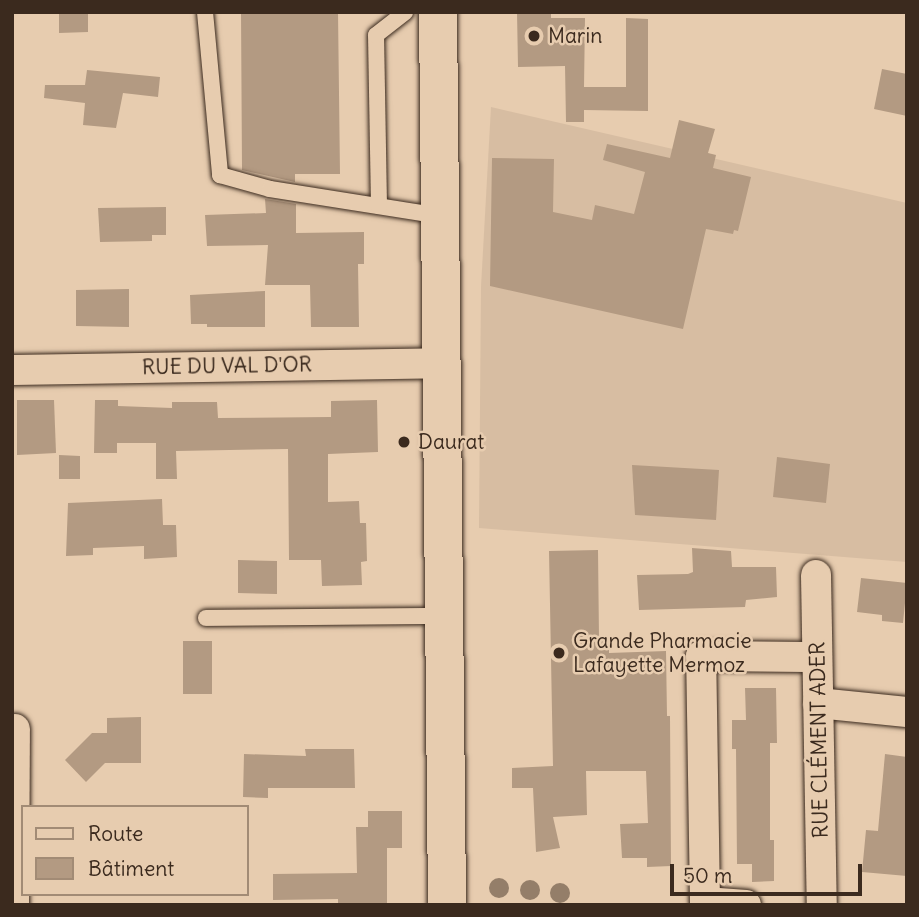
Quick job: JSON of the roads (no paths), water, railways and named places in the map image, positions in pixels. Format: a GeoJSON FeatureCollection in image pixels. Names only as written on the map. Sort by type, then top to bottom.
{"type":"FeatureCollection","features":[{"type":"Feature","properties":{"kind":"main road"},"geometry":{"type":"LineString","coordinates":[[439,12],[447,905]]}},
{"type":"Feature","properties":{"kind":"street","name":"RUE DU VAL D'OR"},"geometry":{"type":"LineString","coordinates":[[12,370],[442,363]]}},
{"type":"Feature","properties":{"kind":"street","name":"RUE CLÉMENT ADER"},"geometry":{"type":"LineString","coordinates":[[816,575],[822,905]]}},
{"type":"Feature","properties":{"kind":"street"},"geometry":{"type":"LineString","coordinates":[[746,905],[705,902],[701,656],[816,657]]}},
{"type":"Feature","properties":{"kind":"street"},"geometry":{"type":"LineString","coordinates":[[818,704],[907,712]]}},
{"type":"Feature","properties":{"kind":"street"},"geometry":{"type":"LineString","coordinates":[[14,905],[15,729]]}},
{"type":"Feature","properties":{"kind":"lane"},"geometry":{"type":"LineString","coordinates":[[205,12],[220,175],[270,189],[440,216]]}},
{"type":"Feature","properties":{"kind":"lane"},"geometry":{"type":"LineString","coordinates":[[379,206],[376,35],[405,12]]}},
{"type":"Feature","properties":{"kind":"lane"},"geometry":{"type":"LineString","coordinates":[[206,618],[444,616]]}},
{"type":"Feature","properties":{"kind":"place","name":"Marin"},"geometry":{"type":"Point","coordinates":[534,36]}},
{"type":"Feature","properties":{"kind":"place","name":"Daurat"},"geometry":{"type":"Point","coordinates":[404,442]}},
{"type":"Feature","properties":{"kind":"place","name":"Grande Pharmacie Lafayette Mermoz"},"geometry":{"type":"Point","coordinates":[559,653]}}]}
